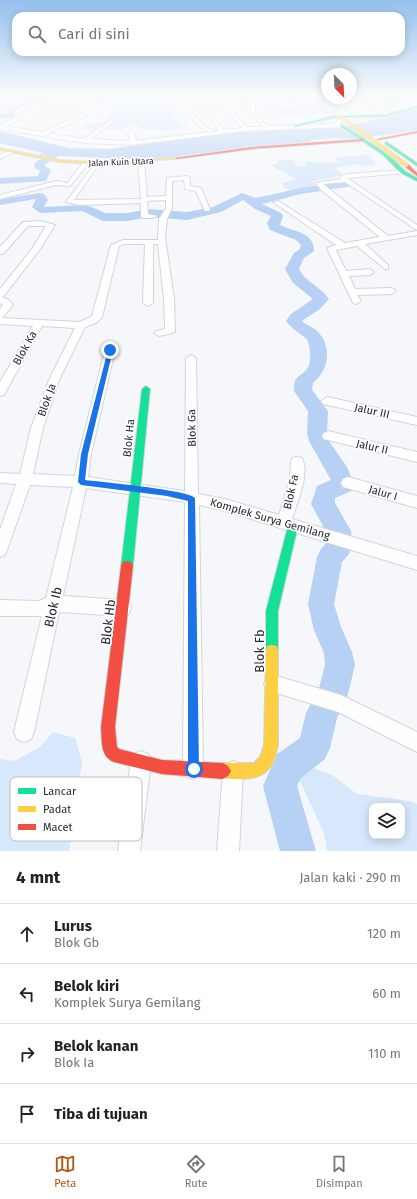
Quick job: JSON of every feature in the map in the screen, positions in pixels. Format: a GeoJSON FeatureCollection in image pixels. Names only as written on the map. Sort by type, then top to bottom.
{"type":"FeatureCollection","features":[{"type":"Feature","properties":{"kind":"street"},"geometry":{"type":"LineString","coordinates":[[42,134],[84,141],[131,143],[199,134]]}},
{"type":"Feature","properties":{"kind":"street"},"geometry":{"type":"LineString","coordinates":[[64,138],[73,134]]}},
{"type":"Feature","properties":{"kind":"street"},"geometry":{"type":"LineString","coordinates":[[84,141],[96,134]]}},
{"type":"Feature","properties":{"kind":"street"},"geometry":{"type":"LineString","coordinates":[[131,134],[133,136],[131,143]]}},
{"type":"Feature","properties":{"kind":"street"},"geometry":{"type":"LineString","coordinates":[[354,134],[405,168],[417,180]]}},
{"type":"Feature","properties":{"kind":"street"},"geometry":{"type":"LineString","coordinates":[[355,134],[417,175]]}},
{"type":"Feature","properties":{"kind":"street"},"geometry":{"type":"LineString","coordinates":[[408,134],[379,139],[417,165]]}},
{"type":"Feature","properties":{"kind":"street","name":"Jalan Kuin Utara"},"geometry":{"type":"LineString","coordinates":[[0,149],[53,160],[85,164],[141,163],[260,147],[362,140]]}},
{"type":"Feature","properties":{"kind":"street"},"geometry":{"type":"LineString","coordinates":[[0,157],[13,151]]}},
{"type":"Feature","properties":{"kind":"street"},"geometry":{"type":"LineString","coordinates":[[141,163],[144,212],[153,216]]}},
{"type":"Feature","properties":{"kind":"street"},"geometry":{"type":"LineString","coordinates":[[61,189],[68,185],[77,176],[85,164]]}},
{"type":"Feature","properties":{"kind":"street"},"geometry":{"type":"LineString","coordinates":[[96,164],[69,202],[80,203],[169,198]]}},
{"type":"Feature","properties":{"kind":"street"},"geometry":{"type":"LineString","coordinates":[[405,168],[343,177],[417,228]]}},
{"type":"Feature","properties":{"kind":"street"},"geometry":{"type":"LineString","coordinates":[[159,333],[170,331],[169,299],[162,242],[163,218],[168,210],[169,179],[187,178],[187,188],[199,188],[208,210]]}},
{"type":"Feature","properties":{"kind":"street"},"geometry":{"type":"LineString","coordinates":[[346,180],[319,183],[323,189],[387,239]]}},
{"type":"Feature","properties":{"kind":"street"},"geometry":{"type":"LineString","coordinates":[[0,197],[56,183],[68,185]]}},
{"type":"Feature","properties":{"kind":"street"},"geometry":{"type":"LineString","coordinates":[[276,202],[342,245]]}},
{"type":"Feature","properties":{"kind":"street"},"geometry":{"type":"LineString","coordinates":[[0,252],[26,224],[40,222],[50,224],[50,229],[0,295]]}},
{"type":"Feature","properties":{"kind":"street"},"geometry":{"type":"LineString","coordinates":[[356,301],[331,248],[342,245],[387,239],[417,232]]}},
{"type":"Feature","properties":{"kind":"street"},"geometry":{"type":"LineString","coordinates":[[0,321],[81,325],[93,321],[97,317],[115,245],[123,242],[162,242]]}},
{"type":"Feature","properties":{"kind":"street"},"geometry":{"type":"LineString","coordinates":[[148,303],[149,242]]}},
{"type":"Feature","properties":{"kind":"street"},"geometry":{"type":"LineString","coordinates":[[359,243],[385,267]]}},
{"type":"Feature","properties":{"kind":"street"},"geometry":{"type":"LineString","coordinates":[[343,274],[370,272]]}},
{"type":"Feature","properties":{"kind":"street"},"geometry":{"type":"LineString","coordinates":[[352,292],[392,291]]}},
{"type":"Feature","properties":{"kind":"street"},"geometry":{"type":"LineString","coordinates":[[0,300],[6,302],[8,305],[0,316]]}},
{"type":"Feature","properties":{"kind":"street","name":"Blok Ka"},"geometry":{"type":"LineString","coordinates":[[0,392],[39,323]]}},
{"type":"Feature","properties":{"kind":"street","name":"Blok Ja"},"geometry":{"type":"LineString","coordinates":[[0,550],[25,479],[32,456],[37,428],[54,380],[81,325]]}},
{"type":"Feature","properties":{"kind":"street","name":"Blok Ib"},"geometry":{"type":"LineString","coordinates":[[24,732],[81,482],[85,454],[110,350]]}},
{"type":"Feature","properties":{"kind":"street","name":"Blok Ga"},"geometry":{"type":"LineString","coordinates":[[191,358],[194,769]]}},
{"type":"Feature","properties":{"kind":"street","name":"Blok Ha"},"geometry":{"type":"LineString","coordinates":[[136,490],[146,389]]}},
{"type":"Feature","properties":{"kind":"street","name":"Jalur III"},"geometry":{"type":"LineString","coordinates":[[327,401],[417,421]]}},
{"type":"Feature","properties":{"kind":"street","name":"Jalur II"},"geometry":{"type":"LineString","coordinates":[[328,436],[417,457]]}},
{"type":"Feature","properties":{"kind":"street","name":"Blok Fa"},"geometry":{"type":"LineString","coordinates":[[289,524],[297,480],[297,462]]}},
{"type":"Feature","properties":{"kind":"street","name":"Komplek Surya Gemilang"},"geometry":{"type":"LineString","coordinates":[[0,478],[81,482],[167,493],[192,498],[225,505],[332,536],[417,563]]}},
{"type":"Feature","properties":{"kind":"street","name":"Jalur I"},"geometry":{"type":"LineString","coordinates":[[348,483],[417,502]]}},
{"type":"Feature","properties":{"kind":"street","name":"Blok Hb"},"geometry":{"type":"LineString","coordinates":[[136,490],[108,727],[110,750],[114,755],[141,761]]}},
{"type":"Feature","properties":{"kind":"street","name":"Blok Fb"},"geometry":{"type":"LineString","coordinates":[[233,771],[256,771],[263,768],[269,760],[271,745],[273,684],[272,611],[289,524]]}},
{"type":"Feature","properties":{"kind":"street"},"geometry":{"type":"LineString","coordinates":[[0,608],[40,609],[53,604],[123,608]]}},
{"type":"Feature","properties":{"kind":"street"},"geometry":{"type":"LineString","coordinates":[[273,684],[341,704],[417,742]]}},
{"type":"Feature","properties":{"kind":"street"},"geometry":{"type":"LineString","coordinates":[[139,777],[141,761],[162,767],[233,771],[228,851]]}},
{"type":"Feature","properties":{"kind":"street"},"geometry":{"type":"LineString","coordinates":[[129,851],[130,841]]}},
{"type":"Feature","properties":{"kind":"shaded area"},"geometry":{"type":"Polygon","coordinates":[[[369,155],[377,165],[361,166],[359,164],[334,168],[343,175],[312,181],[316,185],[315,186],[296,190],[284,187],[282,183],[296,179],[270,165],[278,164],[277,161],[292,159],[297,166],[306,166],[304,161],[334,163],[338,162],[334,157],[369,155]]]}},
{"type":"Feature","properties":{"kind":"shaded area"},"geometry":{"type":"Polygon","coordinates":[[[53,732],[75,738],[82,762],[80,777],[10,777],[10,841],[70,841],[69,851],[0,851],[0,759],[14,761],[39,748],[53,732]]]}},
{"type":"Feature","properties":{"kind":"shaded area"},"geometry":{"type":"Polygon","coordinates":[[[305,765],[332,775],[357,794],[410,801],[417,804],[417,851],[327,851],[324,833],[298,777],[305,765]]]}},
{"type":"Feature","properties":{"kind":"water"},"geometry":{"type":"Polygon","coordinates":[[[0,134],[11,134],[68,148],[110,149],[216,134],[392,134],[356,139],[335,138],[310,140],[311,142],[250,147],[148,160],[39,155],[43,153],[0,143],[0,134]]]}},
{"type":"Feature","properties":{"kind":"waterway"},"geometry":{"type":"LineString","coordinates":[[0,181],[42,179],[46,170],[39,167],[39,164],[58,152]]}},
{"type":"Feature","properties":{"kind":"waterway"},"geometry":{"type":"LineString","coordinates":[[255,202],[301,191],[348,184]]}},
{"type":"Feature","properties":{"kind":"waterway"},"geometry":{"type":"LineString","coordinates":[[0,202],[40,196],[42,200],[38,207],[44,211],[82,208],[88,209],[103,217],[128,217],[148,213],[187,216],[217,210],[242,196],[249,198],[257,206],[275,214],[277,216],[273,223],[274,227],[301,237],[307,245],[307,251],[299,256],[292,269],[298,280],[314,290],[321,299],[315,306],[300,315],[294,321],[314,337],[318,353],[316,369],[314,373],[304,381],[303,391],[318,411],[319,419],[317,435],[319,441],[339,473],[343,484],[325,493],[323,504],[339,531],[340,546],[330,557],[321,604],[328,630],[338,652],[340,665],[333,694],[322,713],[314,748],[289,766],[280,786],[298,851]]}},
{"type":"Feature","properties":{"kind":"traffic: fast"},"geometry":{"type":"LineString","coordinates":[[354,134],[385,154],[403,172],[417,180]]}},
{"type":"Feature","properties":{"kind":"traffic: fast"},"geometry":{"type":"LineString","coordinates":[[386,143],[417,165]]}},
{"type":"Feature","properties":{"kind":"traffic: fast"},"geometry":{"type":"LineString","coordinates":[[127,566],[146,389]]}},
{"type":"Feature","properties":{"kind":"traffic: fast"},"geometry":{"type":"LineString","coordinates":[[272,651],[272,611],[293,526]]}},
{"type":"Feature","properties":{"kind":"traffic: slow"},"geometry":{"type":"LineString","coordinates":[[363,134],[406,165]]}},
{"type":"Feature","properties":{"kind":"traffic: slow"},"geometry":{"type":"LineString","coordinates":[[0,149],[60,161],[113,164],[177,158]]}},
{"type":"Feature","properties":{"kind":"traffic: slow"},"geometry":{"type":"LineString","coordinates":[[223,771],[256,770],[266,763],[271,745],[272,651]]}},
{"type":"Feature","properties":{"kind":"traffic: jam"},"geometry":{"type":"LineString","coordinates":[[379,139],[408,134]]}},
{"type":"Feature","properties":{"kind":"traffic: jam"},"geometry":{"type":"LineString","coordinates":[[177,158],[252,148],[363,140]]}},
{"type":"Feature","properties":{"kind":"traffic: jam"},"geometry":{"type":"LineString","coordinates":[[406,165],[417,175]]}},
{"type":"Feature","properties":{"kind":"traffic: jam"},"geometry":{"type":"LineString","coordinates":[[127,566],[108,727],[110,749],[114,755],[162,767],[223,771]]}},
{"type":"Feature","properties":{"kind":"route"},"geometry":{"type":"LineString","coordinates":[[110,350],[85,454],[81,482],[167,493],[192,498],[194,769]]}}]}
